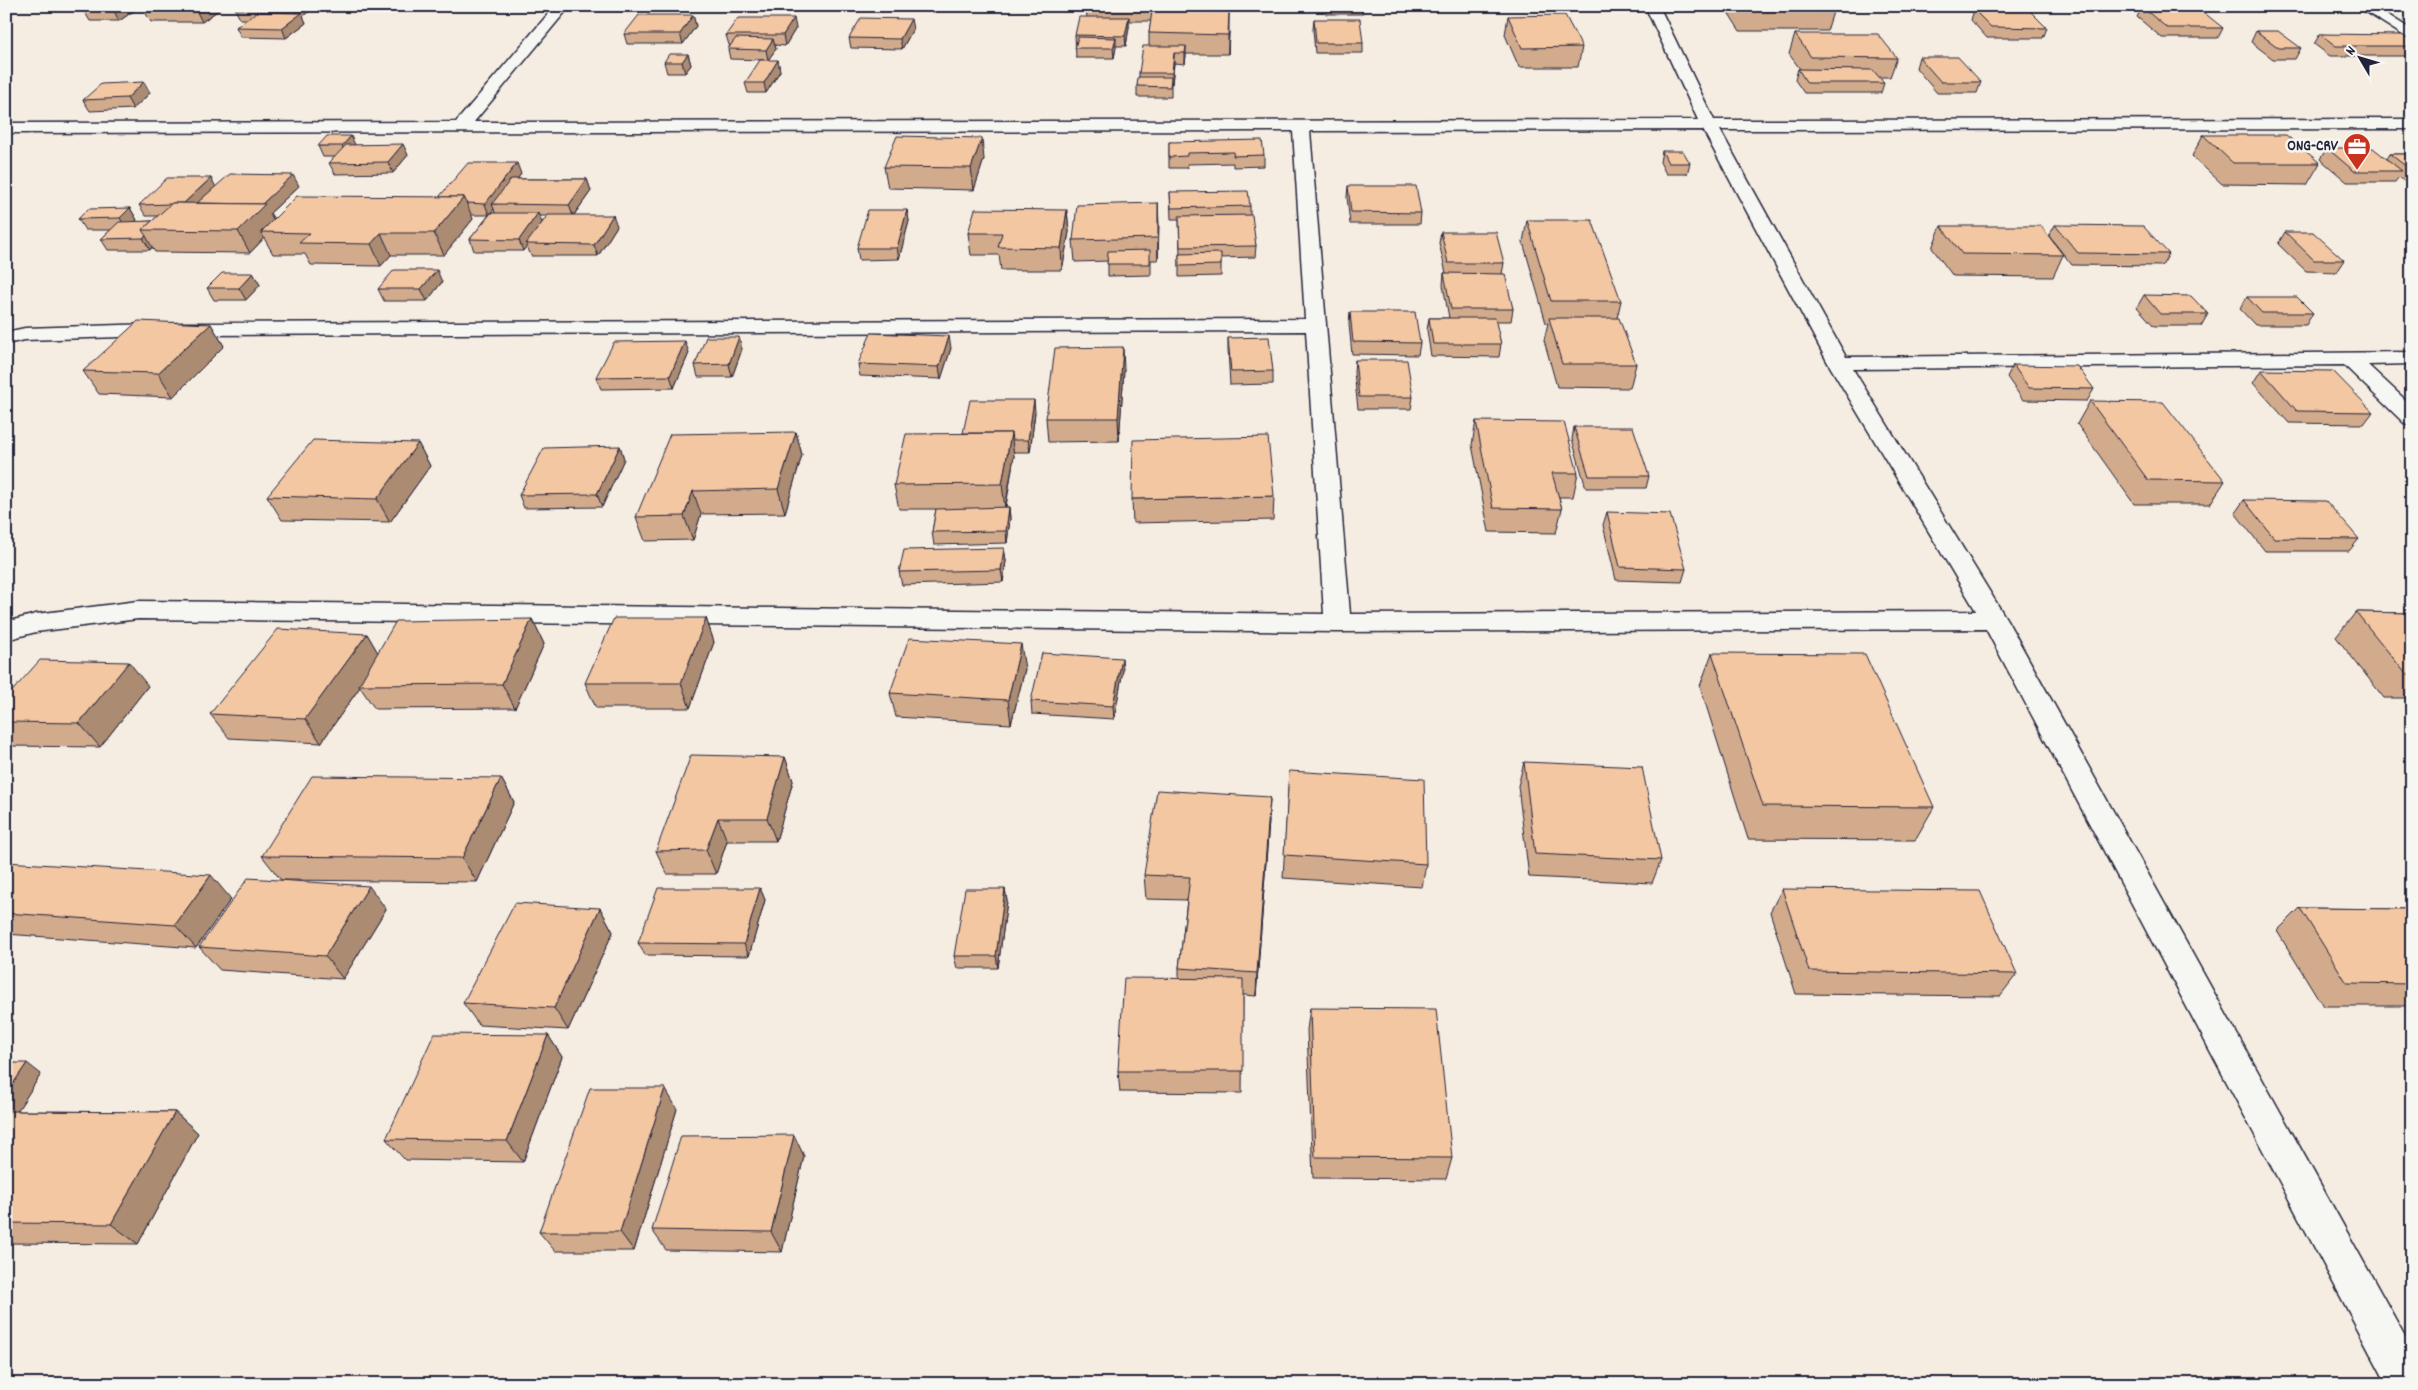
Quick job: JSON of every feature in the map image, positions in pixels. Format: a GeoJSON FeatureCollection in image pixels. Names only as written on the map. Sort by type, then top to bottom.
{"type":"FeatureCollection","features":[{"type":"Feature","properties":{"kind":"street"},"geometry":{"type":"LineString","coordinates":[[460,128],[563,6]]}},
{"type":"Feature","properties":{"kind":"street"},"geometry":{"type":"LineString","coordinates":[[1652,6],[1708,124],[1839,363],[1994,620],[2409,1384]]}},
{"type":"Feature","properties":{"kind":"street"},"geometry":{"type":"LineString","coordinates":[[2364,6],[2412,37]]}},
{"type":"Feature","properties":{"kind":"street"},"geometry":{"type":"LineString","coordinates":[[6,128],[2412,124]]}},
{"type":"Feature","properties":{"kind":"street"},"geometry":{"type":"LineString","coordinates":[[1301,126],[1338,624]]}},
{"type":"Feature","properties":{"kind":"street"},"geometry":{"type":"LineString","coordinates":[[6,338],[24,334],[62,332],[194,329],[1316,325]]}},
{"type":"Feature","properties":{"kind":"street"},"geometry":{"type":"LineString","coordinates":[[2348,358],[2412,418]]}},
{"type":"Feature","properties":{"kind":"street"},"geometry":{"type":"LineString","coordinates":[[1839,363],[2412,358]]}},
{"type":"Feature","properties":{"kind":"street"},"geometry":{"type":"LineString","coordinates":[[6,631],[36,623],[138,610],[1338,624],[1994,620]]}},
{"type":"Feature","properties":{"kind":"building"},"geometry":{"type":"Polygon","coordinates":[[[91,6],[121,6],[114,11],[84,11],[91,6]]]}},
{"type":"Feature","properties":{"kind":"building"},"geometry":{"type":"Polygon","coordinates":[[[154,6],[206,6],[197,12],[145,12],[154,6]]]}},
{"type":"Feature","properties":{"kind":"building"},"geometry":{"type":"Polygon","coordinates":[[[238,6],[299,6],[295,10],[235,9],[238,6]]]}},
{"type":"Feature","properties":{"kind":"building"},"geometry":{"type":"Polygon","coordinates":[[[1742,6],[1829,6],[1833,12],[1745,11],[1742,6]]]}},
{"type":"Feature","properties":{"kind":"building"},"geometry":{"type":"Polygon","coordinates":[[[2142,7],[2197,7],[2223,28],[2167,28],[2142,7]]]}},
{"type":"Feature","properties":{"kind":"building"},"geometry":{"type":"Polygon","coordinates":[[[1974,10],[2029,10],[2047,28],[1991,27],[1974,10]]]}},
{"type":"Feature","properties":{"kind":"building"},"geometry":{"type":"Polygon","coordinates":[[[1152,11],[1229,12],[1228,35],[1149,33],[1152,11]]]}},
{"type":"Feature","properties":{"kind":"building"},"geometry":{"type":"Polygon","coordinates":[[[257,12],[302,13],[282,28],[236,27],[257,12]]]}},
{"type":"Feature","properties":{"kind":"building"},"geometry":{"type":"Polygon","coordinates":[[[639,15],[693,15],[680,34],[624,34],[639,15]]]}},
{"type":"Feature","properties":{"kind":"building"},"geometry":{"type":"Polygon","coordinates":[[[1565,15],[1582,47],[1522,48],[1508,16],[1565,15]]]}},
{"type":"Feature","properties":{"kind":"building"},"geometry":{"type":"Polygon","coordinates":[[[1079,17],[1129,17],[1125,36],[1075,35],[1079,17]]]}},
{"type":"Feature","properties":{"kind":"building"},"geometry":{"type":"Polygon","coordinates":[[[738,18],[794,18],[783,35],[726,35],[738,18]]]}},
{"type":"Feature","properties":{"kind":"building"},"geometry":{"type":"Polygon","coordinates":[[[861,18],[911,19],[900,39],[849,38],[861,18]]]}},
{"type":"Feature","properties":{"kind":"building"},"geometry":{"type":"Polygon","coordinates":[[[1314,19],[1360,19],[1363,43],[1316,43],[1314,19]]]}},
{"type":"Feature","properties":{"kind":"building"},"geometry":{"type":"Polygon","coordinates":[[[2256,31],[2278,31],[2301,48],[2279,48],[2256,31]]]}},
{"type":"Feature","properties":{"kind":"building"},"geometry":{"type":"Polygon","coordinates":[[[1795,34],[1878,34],[1897,58],[1811,57],[1795,34]]]}},
{"type":"Feature","properties":{"kind":"building"},"geometry":{"type":"Polygon","coordinates":[[[2320,34],[2402,35],[2412,41],[2412,46],[2336,46],[2320,34]]]}},
{"type":"Feature","properties":{"kind":"building"},"geometry":{"type":"Polygon","coordinates":[[[1078,37],[1116,38],[1113,48],[1075,48],[1078,37]]]}},
{"type":"Feature","properties":{"kind":"building"},"geometry":{"type":"Polygon","coordinates":[[[736,38],[773,39],[766,50],[728,49],[736,38]]]}},
{"type":"Feature","properties":{"kind":"building"},"geometry":{"type":"Polygon","coordinates":[[[1143,46],[1186,46],[1185,53],[1174,53],[1172,73],[1139,73],[1143,46]]]}},
{"type":"Feature","properties":{"kind":"building"},"geometry":{"type":"Polygon","coordinates":[[[669,54],[688,54],[682,62],[664,62],[669,54]]]}},
{"type":"Feature","properties":{"kind":"building"},"geometry":{"type":"Polygon","coordinates":[[[1919,57],[1958,57],[1981,82],[1941,82],[1919,57]]]}},
{"type":"Feature","properties":{"kind":"building"},"geometry":{"type":"Polygon","coordinates":[[[760,60],[778,60],[764,83],[745,83],[760,60]]]}},
{"type":"Feature","properties":{"kind":"building"},"geometry":{"type":"Polygon","coordinates":[[[1798,69],[1873,70],[1884,83],[1807,83],[1798,69]]]}},
{"type":"Feature","properties":{"kind":"building"},"geometry":{"type":"Polygon","coordinates":[[[1138,77],[1171,77],[1170,87],[1137,86],[1138,77]]]}},
{"type":"Feature","properties":{"kind":"building"},"geometry":{"type":"Polygon","coordinates":[[[144,82],[127,98],[83,100],[101,84],[144,82]]]}},
{"type":"Feature","properties":{"kind":"building"},"geometry":{"type":"Polygon","coordinates":[[[2203,135],[2286,135],[2320,163],[2233,163],[2203,135]]]}},
{"type":"Feature","properties":{"kind":"building"},"geometry":{"type":"Polygon","coordinates":[[[327,136],[351,136],[342,146],[318,146],[327,136]]]}},
{"type":"Feature","properties":{"kind":"building"},"geometry":{"type":"Polygon","coordinates":[[[897,136],[982,138],[971,168],[884,167],[897,136]]]}},
{"type":"Feature","properties":{"kind":"building"},"geometry":{"type":"Polygon","coordinates":[[[1262,140],[1264,155],[1233,156],[1234,152],[1187,153],[1187,156],[1169,157],[1169,142],[1262,140]]]}},
{"type":"Feature","properties":{"kind":"building"},"geometry":{"type":"Polygon","coordinates":[[[403,144],[388,162],[329,163],[346,145],[403,144]]]}},
{"type":"Feature","properties":{"kind":"building"},"geometry":{"type":"Polygon","coordinates":[[[2327,148],[2373,148],[2402,171],[2354,171],[2327,148]]]}},
{"type":"Feature","properties":{"kind":"building"},"geometry":{"type":"Polygon","coordinates":[[[1662,151],[1683,151],[1690,163],[1668,163],[1662,151]]]}},
{"type":"Feature","properties":{"kind":"building"},"geometry":{"type":"Polygon","coordinates":[[[2390,154],[2412,154],[2412,171],[2390,154]]]}},
{"type":"Feature","properties":{"kind":"building"},"geometry":{"type":"Polygon","coordinates":[[[468,163],[517,163],[485,204],[467,203],[464,197],[439,197],[468,163]]]}},
{"type":"Feature","properties":{"kind":"building"},"geometry":{"type":"Polygon","coordinates":[[[230,174],[293,175],[262,204],[197,203],[230,174]]]}},
{"type":"Feature","properties":{"kind":"building"},"geometry":{"type":"Polygon","coordinates":[[[167,178],[211,178],[184,203],[139,205],[167,178]]]}},
{"type":"Feature","properties":{"kind":"building"},"geometry":{"type":"Polygon","coordinates":[[[511,179],[587,179],[569,205],[492,204],[511,179]]]}},
{"type":"Feature","properties":{"kind":"building"},"geometry":{"type":"Polygon","coordinates":[[[1348,186],[1416,186],[1421,213],[1351,212],[1348,186]]]}},
{"type":"Feature","properties":{"kind":"building"},"geometry":{"type":"Polygon","coordinates":[[[1248,191],[1250,206],[1171,208],[1170,192],[1248,191]]]}},
{"type":"Feature","properties":{"kind":"building"},"geometry":{"type":"Polygon","coordinates":[[[297,196],[464,197],[434,233],[381,233],[371,244],[299,243],[310,233],[261,232],[297,196]]]}},
{"type":"Feature","properties":{"kind":"building"},"geometry":{"type":"Polygon","coordinates":[[[172,203],[265,204],[238,231],[142,230],[172,203]]]}},
{"type":"Feature","properties":{"kind":"building"},"geometry":{"type":"Polygon","coordinates":[[[1158,203],[1158,238],[1073,240],[1077,205],[1158,203]]]}},
{"type":"Feature","properties":{"kind":"building"},"geometry":{"type":"Polygon","coordinates":[[[130,208],[120,218],[78,219],[88,209],[130,208]]]}},
{"type":"Feature","properties":{"kind":"building"},"geometry":{"type":"Polygon","coordinates":[[[975,209],[1067,210],[1061,248],[998,247],[1002,233],[968,233],[975,209]]]}},
{"type":"Feature","properties":{"kind":"building"},"geometry":{"type":"Polygon","coordinates":[[[868,210],[907,210],[897,248],[857,248],[868,210]]]}},
{"type":"Feature","properties":{"kind":"building"},"geometry":{"type":"Polygon","coordinates":[[[491,213],[538,213],[519,240],[470,239],[491,213]]]}},
{"type":"Feature","properties":{"kind":"building"},"geometry":{"type":"Polygon","coordinates":[[[548,215],[613,215],[594,245],[526,244],[548,215]]]}},
{"type":"Feature","properties":{"kind":"building"},"geometry":{"type":"Polygon","coordinates":[[[1252,215],[1256,246],[1180,247],[1179,216],[1252,215]]]}},
{"type":"Feature","properties":{"kind":"building"},"geometry":{"type":"Polygon","coordinates":[[[1527,220],[1592,220],[1621,301],[1551,301],[1527,220]]]}},
{"type":"Feature","properties":{"kind":"building"},"geometry":{"type":"Polygon","coordinates":[[[152,221],[142,230],[146,236],[143,238],[101,239],[119,222],[152,221]]]}},
{"type":"Feature","properties":{"kind":"building"},"geometry":{"type":"Polygon","coordinates":[[[2055,225],[2143,226],[2169,254],[2078,253],[2055,225]]]}},
{"type":"Feature","properties":{"kind":"building"},"geometry":{"type":"Polygon","coordinates":[[[1941,226],[2041,226],[2063,255],[1962,254],[1941,226]]]}},
{"type":"Feature","properties":{"kind":"building"},"geometry":{"type":"Polygon","coordinates":[[[1441,232],[1496,232],[1504,263],[1448,263],[1441,232]]]}},
{"type":"Feature","properties":{"kind":"building"},"geometry":{"type":"Polygon","coordinates":[[[2285,232],[2313,232],[2344,260],[2314,260],[2285,232]]]}},
{"type":"Feature","properties":{"kind":"building"},"geometry":{"type":"Polygon","coordinates":[[[1150,250],[1150,264],[1107,264],[1108,251],[1150,250]]]}},
{"type":"Feature","properties":{"kind":"building"},"geometry":{"type":"Polygon","coordinates":[[[1221,253],[1221,265],[1179,266],[1179,254],[1221,253]]]}},
{"type":"Feature","properties":{"kind":"building"},"geometry":{"type":"Polygon","coordinates":[[[394,270],[437,270],[421,289],[378,289],[394,270]]]}},
{"type":"Feature","properties":{"kind":"building"},"geometry":{"type":"Polygon","coordinates":[[[222,273],[253,273],[239,288],[207,288],[222,273]]]}},
{"type":"Feature","properties":{"kind":"building"},"geometry":{"type":"Polygon","coordinates":[[[1444,273],[1505,274],[1513,309],[1451,309],[1444,273]]]}},
{"type":"Feature","properties":{"kind":"building"},"geometry":{"type":"Polygon","coordinates":[[[2144,295],[2191,296],[2208,314],[2160,314],[2144,295]]]}},
{"type":"Feature","properties":{"kind":"building"},"geometry":{"type":"Polygon","coordinates":[[[2247,297],[2297,297],[2313,313],[2262,313],[2247,297]]]}},
{"type":"Feature","properties":{"kind":"building"},"geometry":{"type":"Polygon","coordinates":[[[1350,312],[1415,312],[1420,343],[1353,342],[1350,312]]]}},
{"type":"Feature","properties":{"kind":"building"},"geometry":{"type":"Polygon","coordinates":[[[1429,318],[1495,318],[1501,344],[1433,344],[1429,318]]]}},
{"type":"Feature","properties":{"kind":"building"},"geometry":{"type":"Polygon","coordinates":[[[1549,318],[1619,318],[1636,364],[1562,364],[1549,318]]]}},
{"type":"Feature","properties":{"kind":"building"},"geometry":{"type":"Polygon","coordinates":[[[138,321],[211,324],[158,373],[83,371],[138,321]]]}},
{"type":"Feature","properties":{"kind":"building"},"geometry":{"type":"Polygon","coordinates":[[[871,333],[949,336],[939,367],[858,364],[871,333]]]}},
{"type":"Feature","properties":{"kind":"building"},"geometry":{"type":"Polygon","coordinates":[[[706,337],[739,337],[729,364],[695,365],[706,337]]]}},
{"type":"Feature","properties":{"kind":"building"},"geometry":{"type":"Polygon","coordinates":[[[1269,337],[1273,371],[1231,372],[1228,338],[1269,337]]]}},
{"type":"Feature","properties":{"kind":"building"},"geometry":{"type":"Polygon","coordinates":[[[685,341],[670,376],[596,377],[614,342],[685,341]]]}},
{"type":"Feature","properties":{"kind":"building"},"geometry":{"type":"Polygon","coordinates":[[[1123,347],[1118,418],[1046,418],[1055,348],[1123,347]]]}},
{"type":"Feature","properties":{"kind":"building"},"geometry":{"type":"Polygon","coordinates":[[[1355,360],[1407,360],[1413,397],[1359,397],[1355,360]]]}},
{"type":"Feature","properties":{"kind":"building"},"geometry":{"type":"Polygon","coordinates":[[[2013,365],[2077,366],[2094,389],[2029,388],[2013,365]]]}},
{"type":"Feature","properties":{"kind":"building"},"geometry":{"type":"Polygon","coordinates":[[[2261,370],[2333,371],[2373,412],[2297,411],[2261,370]]]}},
{"type":"Feature","properties":{"kind":"building"},"geometry":{"type":"Polygon","coordinates":[[[970,400],[1034,400],[1028,440],[1012,440],[1011,433],[963,433],[970,400]]]}},
{"type":"Feature","properties":{"kind":"building"},"geometry":{"type":"Polygon","coordinates":[[[2090,401],[2163,402],[2225,481],[2148,480],[2090,401]]]}},
{"type":"Feature","properties":{"kind":"building"},"geometry":{"type":"Polygon","coordinates":[[[1476,421],[1564,422],[1578,473],[1552,473],[1562,509],[1493,508],[1476,421]]]}},
{"type":"Feature","properties":{"kind":"building"},"geometry":{"type":"Polygon","coordinates":[[[1574,427],[1633,427],[1649,476],[1589,476],[1574,427]]]}},
{"type":"Feature","properties":{"kind":"building"},"geometry":{"type":"Polygon","coordinates":[[[796,432],[778,489],[693,491],[684,516],[636,517],[670,434],[796,432]]]}},
{"type":"Feature","properties":{"kind":"building"},"geometry":{"type":"Polygon","coordinates":[[[1011,433],[1002,484],[894,485],[906,434],[1011,433]]]}},
{"type":"Feature","properties":{"kind":"building"},"geometry":{"type":"Polygon","coordinates":[[[1268,437],[1274,496],[1132,499],[1133,440],[1268,437]]]}},
{"type":"Feature","properties":{"kind":"building"},"geometry":{"type":"Polygon","coordinates":[[[313,440],[418,443],[377,499],[267,496],[313,440]]]}},
{"type":"Feature","properties":{"kind":"building"},"geometry":{"type":"Polygon","coordinates":[[[620,446],[597,494],[519,495],[544,448],[620,446]]]}},
{"type":"Feature","properties":{"kind":"building"},"geometry":{"type":"Polygon","coordinates":[[[2244,500],[2326,501],[2359,539],[2274,538],[2244,500]]]}},
{"type":"Feature","properties":{"kind":"building"},"geometry":{"type":"Polygon","coordinates":[[[1009,507],[1006,531],[932,532],[936,509],[1009,507]]]}},
{"type":"Feature","properties":{"kind":"building"},"geometry":{"type":"Polygon","coordinates":[[[1607,512],[1670,514],[1686,569],[1620,567],[1607,512]]]}},
{"type":"Feature","properties":{"kind":"building"},"geometry":{"type":"Polygon","coordinates":[[[1004,548],[1001,570],[899,572],[904,550],[1004,548]]]}},
{"type":"Feature","properties":{"kind":"building"},"geometry":{"type":"Polygon","coordinates":[[[2356,612],[2412,613],[2412,674],[2406,674],[2356,612]]]}},
{"type":"Feature","properties":{"kind":"building"},"geometry":{"type":"Polygon","coordinates":[[[614,618],[706,618],[681,683],[585,683],[614,618]]]}},
{"type":"Feature","properties":{"kind":"building"},"geometry":{"type":"Polygon","coordinates":[[[532,619],[502,684],[359,685],[396,621],[532,619]]]}},
{"type":"Feature","properties":{"kind":"building"},"geometry":{"type":"Polygon","coordinates":[[[278,629],[367,634],[305,719],[210,714],[278,629]]]}},
{"type":"Feature","properties":{"kind":"building"},"geometry":{"type":"Polygon","coordinates":[[[909,638],[1021,644],[1008,700],[890,693],[909,638]]]}},
{"type":"Feature","properties":{"kind":"building"},"geometry":{"type":"Polygon","coordinates":[[[1042,653],[1122,658],[1113,706],[1031,701],[1042,653]]]}},
{"type":"Feature","properties":{"kind":"building"},"geometry":{"type":"Polygon","coordinates":[[[1712,653],[1865,654],[1934,807],[1763,806],[1712,653]]]}},
{"type":"Feature","properties":{"kind":"building"},"geometry":{"type":"Polygon","coordinates":[[[40,660],[129,662],[79,723],[6,722],[6,698],[40,660]]]}},
{"type":"Feature","properties":{"kind":"building"},"geometry":{"type":"Polygon","coordinates":[[[691,755],[785,757],[767,818],[718,818],[706,850],[656,851],[691,755]]]}},
{"type":"Feature","properties":{"kind":"building"},"geometry":{"type":"Polygon","coordinates":[[[1524,762],[1642,767],[1661,860],[1535,854],[1524,762]]]}},
{"type":"Feature","properties":{"kind":"building"},"geometry":{"type":"Polygon","coordinates":[[[1289,771],[1424,779],[1426,864],[1284,855],[1289,771]]]}},
{"type":"Feature","properties":{"kind":"building"},"geometry":{"type":"Polygon","coordinates":[[[312,776],[501,778],[462,858],[262,856],[312,776]]]}},
{"type":"Feature","properties":{"kind":"building"},"geometry":{"type":"Polygon","coordinates":[[[1157,790],[1270,797],[1257,973],[1179,968],[1190,877],[1144,875],[1157,790]]]}},
{"type":"Feature","properties":{"kind":"building"},"geometry":{"type":"Polygon","coordinates":[[[6,862],[211,875],[175,925],[6,913],[6,862]]]}},
{"type":"Feature","properties":{"kind":"building"},"geometry":{"type":"Polygon","coordinates":[[[248,878],[369,886],[325,956],[199,947],[248,878]]]}},
{"type":"Feature","properties":{"kind":"building"},"geometry":{"type":"Polygon","coordinates":[[[658,888],[760,888],[744,944],[638,943],[658,888]]]}},
{"type":"Feature","properties":{"kind":"building"},"geometry":{"type":"Polygon","coordinates":[[[965,889],[1005,889],[996,956],[954,956],[965,889]]]}},
{"type":"Feature","properties":{"kind":"building"},"geometry":{"type":"Polygon","coordinates":[[[1782,889],[1980,891],[2017,974],[1809,971],[1782,889]]]}},
{"type":"Feature","properties":{"kind":"building"},"geometry":{"type":"Polygon","coordinates":[[[515,903],[600,908],[554,1008],[463,1003],[515,903]]]}},
{"type":"Feature","properties":{"kind":"building"},"geometry":{"type":"Polygon","coordinates":[[[2300,908],[2412,909],[2412,984],[2347,983],[2300,908]]]}},
{"type":"Feature","properties":{"kind":"building"},"geometry":{"type":"Polygon","coordinates":[[[1124,978],[1243,979],[1243,1071],[1118,1071],[1124,978]]]}},
{"type":"Feature","properties":{"kind":"building"},"geometry":{"type":"Polygon","coordinates":[[[1310,1008],[1436,1009],[1452,1158],[1315,1157],[1310,1008]]]}},
{"type":"Feature","properties":{"kind":"building"},"geometry":{"type":"Polygon","coordinates":[[[434,1034],[548,1035],[507,1141],[386,1139],[434,1034]]]}},
{"type":"Feature","properties":{"kind":"building"},"geometry":{"type":"Polygon","coordinates":[[[6,1063],[27,1063],[6,1094],[6,1063]]]}},
{"type":"Feature","properties":{"kind":"building"},"geometry":{"type":"Polygon","coordinates":[[[590,1088],[665,1088],[620,1232],[539,1232],[590,1088]]]}},
{"type":"Feature","properties":{"kind":"building"},"geometry":{"type":"Polygon","coordinates":[[[6,1111],[175,1112],[111,1224],[6,1223],[6,1111]]]}},
{"type":"Feature","properties":{"kind":"building"},"geometry":{"type":"Polygon","coordinates":[[[794,1135],[771,1232],[652,1230],[681,1136],[794,1135]]]}},
{"type":"Feature","properties":{"kind":"place","name":"ONG-CRV"},"geometry":{"type":"Point","coordinates":[2357,171]}}]}
